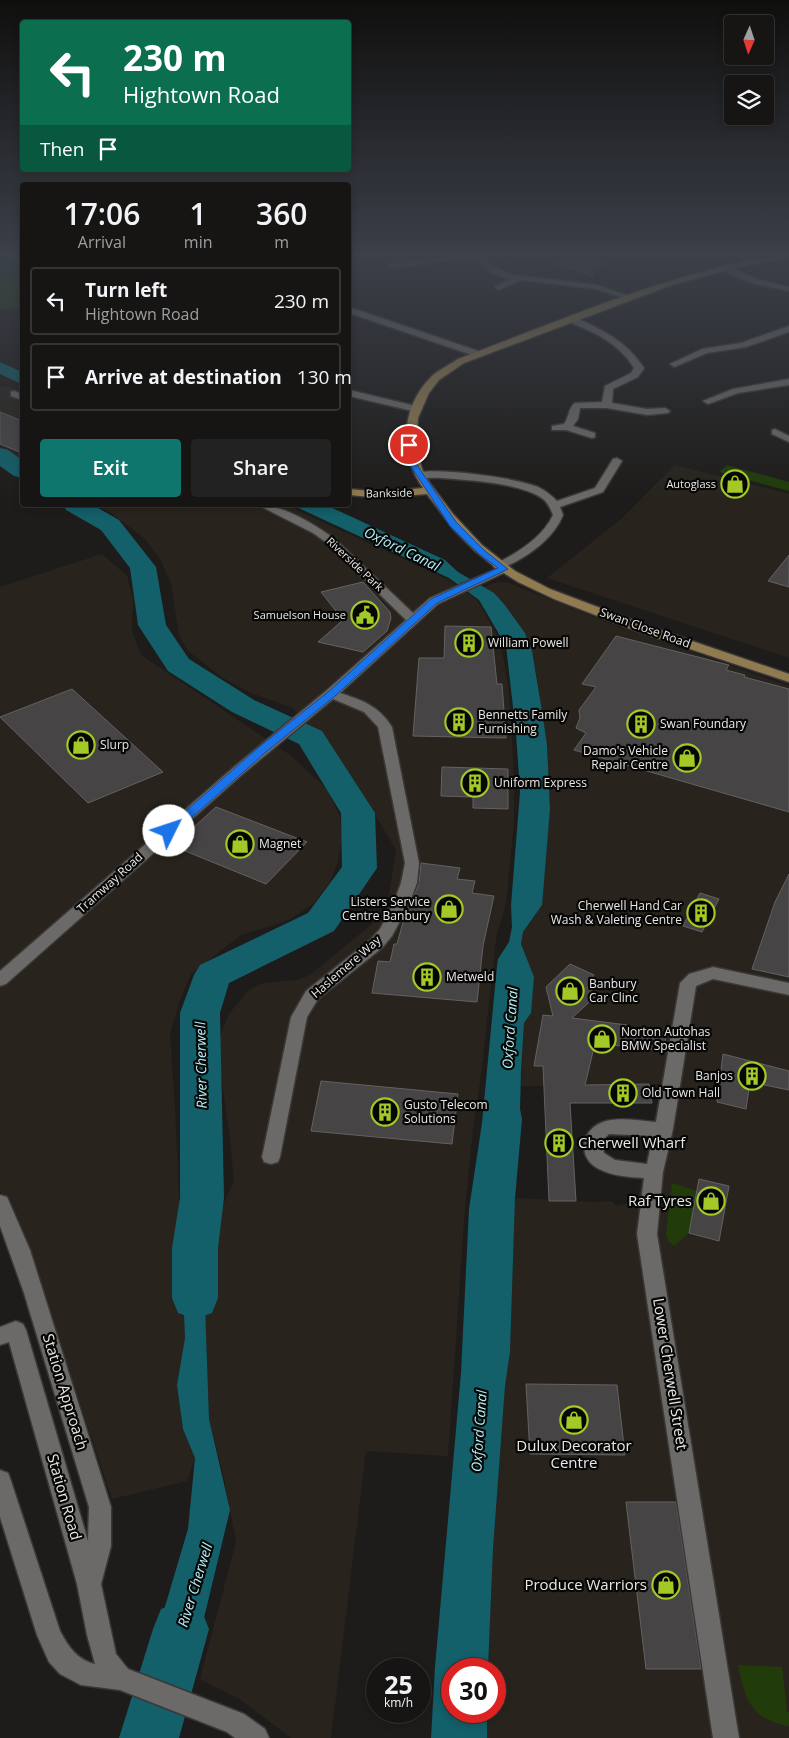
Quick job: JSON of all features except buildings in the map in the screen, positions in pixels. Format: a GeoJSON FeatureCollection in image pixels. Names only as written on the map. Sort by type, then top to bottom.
{"type":"FeatureCollection","features":[{"type":"Feature","properties":{"kind":"street"},"geometry":{"type":"LineString","coordinates":[[426,336],[478,354]]}},
{"type":"Feature","properties":{"kind":"street","name":"Swan Close Road"},"geometry":{"type":"LineString","coordinates":[[525,336],[461,361],[434,380],[412,420],[409,445],[414,465],[453,524],[475,546],[502,567],[546,591],[612,617],[789,678]]}},
{"type":"Feature","properties":{"kind":"street"},"geometry":{"type":"LineString","coordinates":[[607,405],[608,388],[635,375],[639,368],[627,353],[608,336]]}},
{"type":"Feature","properties":{"kind":"street"},"geometry":{"type":"LineString","coordinates":[[696,365],[678,363],[705,351],[743,345],[770,336]]}},
{"type":"Feature","properties":{"kind":"street"},"geometry":{"type":"LineString","coordinates":[[708,401],[736,391],[789,382]]}},
{"type":"Feature","properties":{"kind":"street"},"geometry":{"type":"LineString","coordinates":[[351,393],[373,400],[417,409]]}},
{"type":"Feature","properties":{"kind":"street"},"geometry":{"type":"LineString","coordinates":[[722,397],[734,402]]}},
{"type":"Feature","properties":{"kind":"street"},"geometry":{"type":"LineString","coordinates":[[567,427],[574,419],[575,407],[578,404],[607,405],[647,412],[665,411]]}},
{"type":"Feature","properties":{"kind":"street"},"geometry":{"type":"LineString","coordinates":[[555,428],[567,427],[592,435]]}},
{"type":"Feature","properties":{"kind":"street"},"geometry":{"type":"LineString","coordinates":[[775,437],[788,439]]}},
{"type":"Feature","properties":{"kind":"street"},"geometry":{"type":"LineString","coordinates":[[420,475],[516,483],[535,490],[554,505],[571,501],[598,490],[617,461]]}},
{"type":"Feature","properties":{"kind":"street","name":"Bankside"},"geometry":{"type":"LineString","coordinates":[[351,492],[381,495],[430,491]]}},
{"type":"Feature","properties":{"kind":"street","name":"Tramway Road"},"geometry":{"type":"LineString","coordinates":[[0,980],[274,739],[331,694],[434,601],[502,567],[551,528],[558,514],[554,505]]}},
{"type":"Feature","properties":{"kind":"street","name":"Riverside Park"},"geometry":{"type":"LineString","coordinates":[[267,507],[318,531],[331,541],[413,620]]}},
{"type":"Feature","properties":{"kind":"street","name":"Haslemere Way"},"geometry":{"type":"LineString","coordinates":[[271,1157],[299,1016],[312,994],[376,944],[386,932],[401,904],[411,872],[410,850],[385,727],[381,718],[366,706],[331,694]]}},
{"type":"Feature","properties":{"kind":"street","name":"Lower Cherwell Street"},"geometry":{"type":"LineString","coordinates":[[726,1738],[647,1234],[654,1172],[664,1129],[688,983],[703,974],[718,974],[789,989]]}},
{"type":"Feature","properties":{"kind":"street"},"geometry":{"type":"LineString","coordinates":[[654,1172],[610,1166],[602,1163],[596,1158],[593,1142],[601,1129],[609,1127],[664,1129]]}},
{"type":"Feature","properties":{"kind":"street","name":"Station Approach"},"geometry":{"type":"LineString","coordinates":[[0,1203],[20,1250],[100,1507],[102,1526],[100,1545],[89,1584]]}},
{"type":"Feature","properties":{"kind":"street","name":"Station Road"},"geometry":{"type":"LineString","coordinates":[[8,1333],[89,1584],[106,1660],[120,1678]]}},
{"type":"Feature","properties":{"kind":"street"},"geometry":{"type":"LineString","coordinates":[[0,1481],[49,1635],[58,1653],[69,1665],[81,1673],[120,1678],[235,1723],[256,1738]]}},
{"type":"Feature","properties":{"kind":"shaded area"},"geometry":{"type":"Polygon","coordinates":[[[5,386],[20,391],[20,464],[0,453],[0,388],[5,386]]]}},
{"type":"Feature","properties":{"kind":"shaded area"},"geometry":{"type":"Polygon","coordinates":[[[675,465],[789,494],[789,658],[547,578],[621,519],[675,465]]]}},
{"type":"Feature","properties":{"kind":"shaded area"},"geometry":{"type":"Polygon","coordinates":[[[100,507],[290,507],[447,579],[477,600],[501,645],[508,685],[511,719],[514,822],[506,904],[497,933],[473,1130],[465,1207],[448,1456],[366,1451],[331,1738],[291,1738],[238,1698],[200,1679],[236,1542],[224,1478],[209,1419],[207,1365],[205,1304],[208,1253],[218,1217],[234,1180],[221,1077],[219,1040],[229,1014],[249,990],[263,983],[297,980],[310,975],[372,924],[388,902],[396,850],[376,816],[293,708],[251,693],[223,678],[188,651],[179,635],[171,583],[160,559],[145,539],[111,513],[100,507]]]}},
{"type":"Feature","properties":{"kind":"shaded area"},"geometry":{"type":"Polygon","coordinates":[[[102,554],[127,576],[133,599],[132,631],[141,655],[290,755],[328,790],[340,817],[342,838],[338,861],[330,882],[313,904],[289,920],[241,935],[191,974],[179,1003],[170,1034],[185,1338],[177,1385],[183,1429],[195,1458],[187,1481],[112,1499],[28,1247],[0,1190],[0,587],[102,554]]]}},
{"type":"Feature","properties":{"kind":"shaded area"},"geometry":{"type":"Polygon","coordinates":[[[498,582],[509,583],[621,628],[789,686],[789,1738],[487,1738],[487,1723],[506,1723],[506,1658],[488,1658],[493,1549],[505,1386],[510,1352],[515,1198],[595,1202],[612,1201],[616,1206],[637,1202],[661,1084],[521,1086],[524,1023],[531,1013],[527,960],[521,944],[523,932],[535,916],[543,872],[550,809],[547,745],[529,640],[494,593],[481,588],[498,582]]]}},
{"type":"Feature","properties":{"kind":"green space"},"geometry":{"type":"Polygon","coordinates":[[[727,465],[789,482],[789,491],[719,472],[727,465]]]}},
{"type":"Feature","properties":{"kind":"green space"},"geometry":{"type":"Polygon","coordinates":[[[672,1183],[697,1191],[689,1233],[674,1246],[668,1241],[666,1234],[672,1183]]]}},
{"type":"Feature","properties":{"kind":"green space"},"geometry":{"type":"Polygon","coordinates":[[[738,1665],[782,1667],[787,1712],[789,1712],[789,1726],[766,1718],[752,1706],[747,1698],[738,1665]]]}},
{"type":"Feature","properties":{"kind":"water"},"geometry":{"type":"Polygon","coordinates":[[[0,362],[20,371],[20,383],[0,374],[0,362]]]}},
{"type":"Feature","properties":{"kind":"water","name":"Oxford Canal"},"geometry":{"type":"Polygon","coordinates":[[[296,507],[330,507],[445,560],[458,572],[494,593],[525,633],[532,651],[547,745],[550,809],[542,905],[523,932],[521,944],[534,977],[531,1013],[524,1023],[520,1109],[522,1119],[515,1198],[510,1352],[505,1386],[493,1549],[488,1658],[441,1658],[441,1723],[487,1723],[487,1738],[431,1738],[435,1667],[461,1373],[469,1209],[482,1123],[498,959],[509,942],[512,927],[511,905],[520,792],[516,733],[506,646],[479,600],[449,578],[296,507]]]}},
{"type":"Feature","properties":{"kind":"water"},"geometry":{"type":"Polygon","coordinates":[[[181,1247],[208,1253],[205,1304],[209,1419],[230,1510],[189,1680],[147,1667],[188,1529],[195,1458],[183,1429],[177,1385],[185,1338],[181,1247]]]}},
{"type":"Feature","properties":{"kind":"waterway","name":"River Cherwell"},"geometry":{"type":"LineString","coordinates":[[0,455],[20,470]]}},
{"type":"Feature","properties":{"kind":"waterway","name":"River Cherwell"},"geometry":{"type":"LineString","coordinates":[[78,507],[110,525],[143,567],[152,625],[178,665],[243,706],[311,738],[358,813],[360,868],[321,922],[213,975],[200,1013],[202,1198],[195,1248],[195,1298]]}},
{"type":"Feature","properties":{"kind":"waterway","name":"River Cherwell"},"geometry":{"type":"LineString","coordinates":[[149,1738],[181,1629]]}},
{"type":"Feature","properties":{"kind":"place","name":"Autoglass"},"geometry":{"type":"Point","coordinates":[735,484]}},
{"type":"Feature","properties":{"kind":"place","name":"Samuelson House"},"geometry":{"type":"Point","coordinates":[365,615]}},
{"type":"Feature","properties":{"kind":"place","name":"William Powell"},"geometry":{"type":"Point","coordinates":[469,643]}},
{"type":"Feature","properties":{"kind":"place","name":"Bennetts Family Furnishing"},"geometry":{"type":"Point","coordinates":[459,722]}},
{"type":"Feature","properties":{"kind":"place","name":"Swan Foundary"},"geometry":{"type":"Point","coordinates":[641,724]}},
{"type":"Feature","properties":{"kind":"place","name":"Slurp"},"geometry":{"type":"Point","coordinates":[81,745]}},
{"type":"Feature","properties":{"kind":"place","name":"Damo's Vehicle Repair Centre"},"geometry":{"type":"Point","coordinates":[687,758]}},
{"type":"Feature","properties":{"kind":"place","name":"Uniform Express"},"geometry":{"type":"Point","coordinates":[475,783]}},
{"type":"Feature","properties":{"kind":"place","name":"Magnet"},"geometry":{"type":"Point","coordinates":[240,844]}},
{"type":"Feature","properties":{"kind":"place","name":"Listers Service Centre Banbury"},"geometry":{"type":"Point","coordinates":[449,909]}},
{"type":"Feature","properties":{"kind":"place","name":"Cherwell Hand Car Wash & Valeting Centre"},"geometry":{"type":"Point","coordinates":[701,913]}},
{"type":"Feature","properties":{"kind":"place","name":"Metweld"},"geometry":{"type":"Point","coordinates":[427,977]}},
{"type":"Feature","properties":{"kind":"place","name":"Banbury Car Clinc"},"geometry":{"type":"Point","coordinates":[570,991]}},
{"type":"Feature","properties":{"kind":"place","name":"Norton Autohas BMW Specialist"},"geometry":{"type":"Point","coordinates":[602,1039]}},
{"type":"Feature","properties":{"kind":"place","name":"Banjos"},"geometry":{"type":"Point","coordinates":[752,1076]}},
{"type":"Feature","properties":{"kind":"place","name":"Old Town Hall"},"geometry":{"type":"Point","coordinates":[623,1093]}},
{"type":"Feature","properties":{"kind":"place","name":"Gusto Telecom Solutions"},"geometry":{"type":"Point","coordinates":[385,1112]}},
{"type":"Feature","properties":{"kind":"place","name":"Cherwell Wharf"},"geometry":{"type":"Point","coordinates":[559,1143]}},
{"type":"Feature","properties":{"kind":"place","name":"Raf Tyres"},"geometry":{"type":"Point","coordinates":[711,1201]}},
{"type":"Feature","properties":{"kind":"place","name":"Dulux Decorator Centre"},"geometry":{"type":"Point","coordinates":[574,1420]}},
{"type":"Feature","properties":{"kind":"place","name":"Produce Warriors"},"geometry":{"type":"Point","coordinates":[666,1585]}},
{"type":"Feature","properties":{"kind":"route"},"geometry":{"type":"LineString","coordinates":[[169,831],[262,749],[331,694],[434,601],[504,569],[482,552],[453,524],[414,465],[409,445]]}}]}
